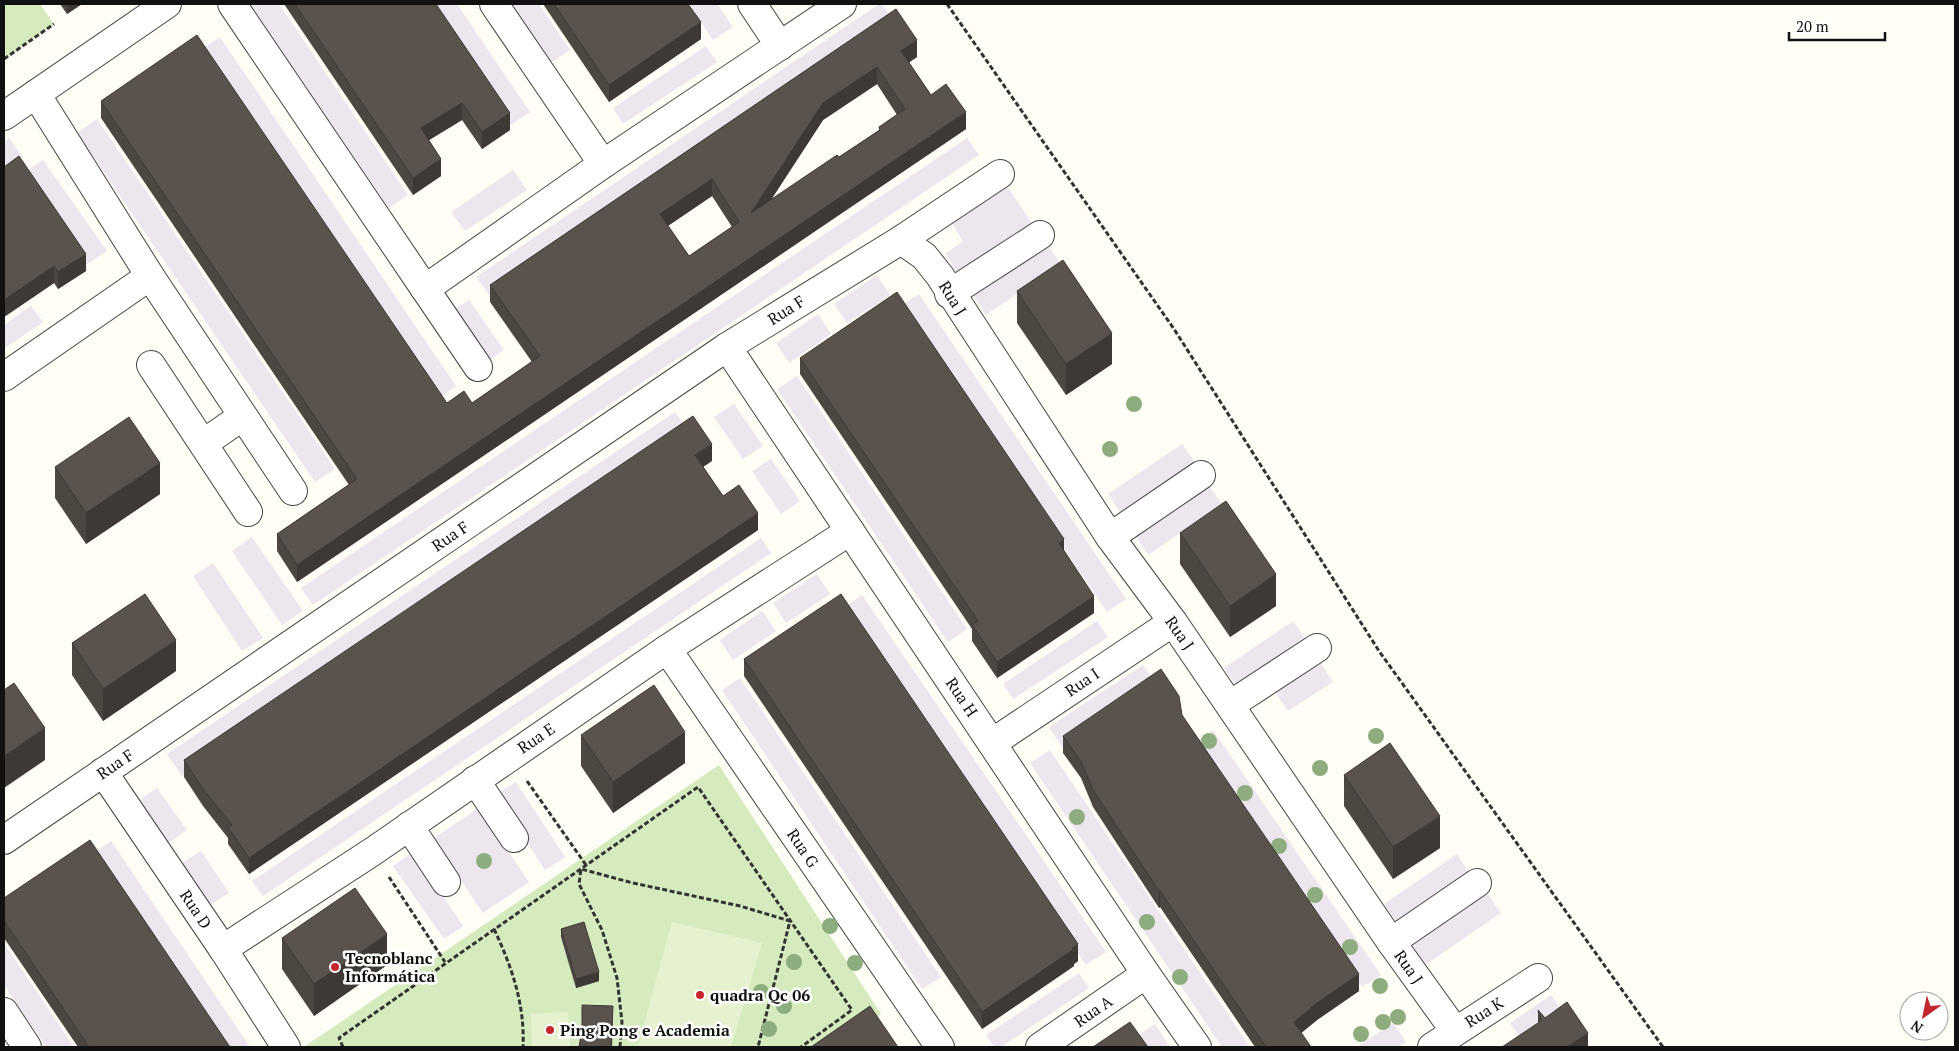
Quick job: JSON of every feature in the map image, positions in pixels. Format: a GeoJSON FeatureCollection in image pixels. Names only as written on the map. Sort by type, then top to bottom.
{"type":"FeatureCollection","features":[{"type":"Feature","properties":{"kind":"street"},"geometry":{"type":"LineString","coordinates":[[4,116],[167,4]]}},
{"type":"Feature","properties":{"kind":"street"},"geometry":{"type":"LineString","coordinates":[[232,4],[478,367]]}},
{"type":"Feature","properties":{"kind":"street"},"geometry":{"type":"LineString","coordinates":[[494,4],[602,164]]}},
{"type":"Feature","properties":{"kind":"street"},"geometry":{"type":"LineString","coordinates":[[752,4],[780,46]]}},
{"type":"Feature","properties":{"kind":"street"},"geometry":{"type":"LineString","coordinates":[[425,289],[602,164],[842,4]]}},
{"type":"Feature","properties":{"kind":"street"},"geometry":{"type":"LineString","coordinates":[[36,94],[150,276],[293,491]]}},
{"type":"Feature","properties":{"kind":"street","name":"Rua F"},"geometry":{"type":"LineString","coordinates":[[4,840],[727,347],[901,240],[1000,174]]}},
{"type":"Feature","properties":{"kind":"street"},"geometry":{"type":"LineString","coordinates":[[950,294],[1040,235]]}},
{"type":"Feature","properties":{"kind":"street","name":"Rua J"},"geometry":{"type":"LineString","coordinates":[[901,240],[924,256],[940,276],[1110,538],[1173,622],[1455,1031]]}},
{"type":"Feature","properties":{"kind":"street"},"geometry":{"type":"LineString","coordinates":[[4,377],[150,276]]}},
{"type":"Feature","properties":{"kind":"street","name":"Rua H"},"geometry":{"type":"LineString","coordinates":[[727,347],[1146,974],[1197,1047]]}},
{"type":"Feature","properties":{"kind":"street"},"geometry":{"type":"LineString","coordinates":[[151,365],[248,512]]}},
{"type":"Feature","properties":{"kind":"street"},"geometry":{"type":"LineString","coordinates":[[204,443],[243,416]]}},
{"type":"Feature","properties":{"kind":"street"},"geometry":{"type":"LineString","coordinates":[[1110,538],[1201,475]]}},
{"type":"Feature","properties":{"kind":"street","name":"Rua E"},"geometry":{"type":"LineString","coordinates":[[223,949],[372,852],[667,650],[850,531]]}},
{"type":"Feature","properties":{"kind":"street","name":"Rua I"},"geometry":{"type":"LineString","coordinates":[[992,743],[1173,622]]}},
{"type":"Feature","properties":{"kind":"street"},"geometry":{"type":"LineString","coordinates":[[1230,705],[1317,648]]}},
{"type":"Feature","properties":{"kind":"street","name":"Rua G"},"geometry":{"type":"LineString","coordinates":[[667,650],[940,1047]]}},
{"type":"Feature","properties":{"kind":"street","name":"Rua D"},"geometry":{"type":"LineString","coordinates":[[103,772],[223,949],[286,1047]]}},
{"type":"Feature","properties":{"kind":"street"},"geometry":{"type":"LineString","coordinates":[[475,780],[514,838]]}},
{"type":"Feature","properties":{"kind":"street"},"geometry":{"type":"LineString","coordinates":[[409,826],[446,882]]}},
{"type":"Feature","properties":{"kind":"street"},"geometry":{"type":"LineString","coordinates":[[1392,942],[1477,883]]}},
{"type":"Feature","properties":{"kind":"street","name":"Rua A"},"geometry":{"type":"LineString","coordinates":[[1040,1047],[1146,974]]}},
{"type":"Feature","properties":{"kind":"street","name":"Rua K"},"geometry":{"type":"LineString","coordinates":[[1432,1047],[1538,978]]}},
{"type":"Feature","properties":{"kind":"street"},"geometry":{"type":"LineString","coordinates":[[4,1012],[28,1047]]}},
{"type":"Feature","properties":{"kind":"path"},"geometry":{"type":"LineString","coordinates":[[947,4],[1174,329],[1379,651],[1663,1047]]}},
{"type":"Feature","properties":{"kind":"path"},"geometry":{"type":"LineString","coordinates":[[4,59],[54,24]]}},
{"type":"Feature","properties":{"kind":"path"},"geometry":{"type":"LineString","coordinates":[[510,756],[586,865]]}},
{"type":"Feature","properties":{"kind":"path"},"geometry":{"type":"LineString","coordinates":[[343,1047],[339,1038],[698,787],[852,1010],[800,1047]]}},
{"type":"Feature","properties":{"kind":"path"},"geometry":{"type":"LineString","coordinates":[[372,852],[446,962]]}},
{"type":"Feature","properties":{"kind":"path"},"geometry":{"type":"LineString","coordinates":[[581,869],[633,883],[740,906],[790,921]]}},
{"type":"Feature","properties":{"kind":"path"},"geometry":{"type":"LineString","coordinates":[[581,869],[579,884],[602,930],[617,978],[622,1022],[620,1047]]}},
{"type":"Feature","properties":{"kind":"path"},"geometry":{"type":"LineString","coordinates":[[758,1047],[790,921]]}},
{"type":"Feature","properties":{"kind":"path"},"geometry":{"type":"LineString","coordinates":[[494,929],[509,962],[518,997],[524,1035],[523,1047]]}},
{"type":"Feature","properties":{"kind":"shaded area"},"geometry":{"type":"Polygon","coordinates":[[[250,4],[279,4],[408,195],[389,208],[250,4]]]}},
{"type":"Feature","properties":{"kind":"shaded area"},"geometry":{"type":"Polygon","coordinates":[[[429,4],[457,4],[530,112],[511,125],[429,4]]]}},
{"type":"Feature","properties":{"kind":"shaded area"},"geometry":{"type":"Polygon","coordinates":[[[509,4],[539,4],[570,50],[549,64],[509,4]]]}},
{"type":"Feature","properties":{"kind":"shaded area"},"geometry":{"type":"Polygon","coordinates":[[[689,4],[717,4],[733,27],[713,40],[689,4]]]}},
{"type":"Feature","properties":{"kind":"shaded area"},"geometry":{"type":"Polygon","coordinates":[[[879,4],[882,4],[894,22],[490,296],[476,277],[879,4]]]}},
{"type":"Feature","properties":{"kind":"shaded area"},"geometry":{"type":"Polygon","coordinates":[[[220,37],[456,386],[439,398],[202,49],[220,37]]]}},
{"type":"Feature","properties":{"kind":"shaded area"},"geometry":{"type":"Polygon","coordinates":[[[706,46],[717,62],[623,124],[613,108],[706,46]]]}},
{"type":"Feature","properties":{"kind":"shaded area"},"geometry":{"type":"Polygon","coordinates":[[[97,119],[335,469],[315,482],[77,133],[97,119]]]}},
{"type":"Feature","properties":{"kind":"shaded area"},"geometry":{"type":"Polygon","coordinates":[[[9,138],[23,158],[4,171],[4,142],[9,138]]]}},
{"type":"Feature","properties":{"kind":"shaded area"},"geometry":{"type":"Polygon","coordinates":[[[967,138],[979,155],[313,605],[301,588],[967,138]]]}},
{"type":"Feature","properties":{"kind":"shaded area"},"geometry":{"type":"Polygon","coordinates":[[[43,160],[107,251],[86,265],[23,173],[43,160]]]}},
{"type":"Feature","properties":{"kind":"shaded area"},"geometry":{"type":"Polygon","coordinates":[[[513,170],[527,190],[465,231],[451,212],[513,170]]]}},
{"type":"Feature","properties":{"kind":"shaded area"},"geometry":{"type":"Polygon","coordinates":[[[1003,180],[1033,225],[959,274],[945,254],[963,241],[948,217],[1003,180]]]}},
{"type":"Feature","properties":{"kind":"shaded area"},"geometry":{"type":"Polygon","coordinates":[[[1047,244],[1061,264],[986,315],[973,295],[1047,244]]]}},
{"type":"Feature","properties":{"kind":"shaded area"},"geometry":{"type":"Polygon","coordinates":[[[877,275],[890,295],[847,323],[834,304],[877,275]]]}},
{"type":"Feature","properties":{"kind":"shaded area"},"geometry":{"type":"Polygon","coordinates":[[[919,294],[1126,599],[1107,612],[900,306],[919,294]]]}},
{"type":"Feature","properties":{"kind":"shaded area"},"geometry":{"type":"Polygon","coordinates":[[[469,300],[504,350],[485,363],[449,313],[469,300]]]}},
{"type":"Feature","properties":{"kind":"shaded area"},"geometry":{"type":"Polygon","coordinates":[[[31,306],[43,322],[4,349],[4,325],[31,306]]]}},
{"type":"Feature","properties":{"kind":"shaded area"},"geometry":{"type":"Polygon","coordinates":[[[818,314],[831,334],[789,363],[776,343],[818,314]]]}},
{"type":"Feature","properties":{"kind":"shaded area"},"geometry":{"type":"Polygon","coordinates":[[[797,376],[967,629],[948,642],[777,389],[797,376]]]}},
{"type":"Feature","properties":{"kind":"shaded area"},"geometry":{"type":"Polygon","coordinates":[[[734,404],[763,446],[743,459],[714,417],[734,404]]]}},
{"type":"Feature","properties":{"kind":"shaded area"},"geometry":{"type":"Polygon","coordinates":[[[675,412],[691,434],[182,776],[167,754],[675,412]]]}},
{"type":"Feature","properties":{"kind":"shaded area"},"geometry":{"type":"Polygon","coordinates":[[[1182,444],[1196,464],[1122,515],[1108,494],[1182,444]]]}},
{"type":"Feature","properties":{"kind":"shaded area"},"geometry":{"type":"Polygon","coordinates":[[[771,459],[800,501],[781,514],[752,471],[771,459]]]}},
{"type":"Feature","properties":{"kind":"shaded area"},"geometry":{"type":"Polygon","coordinates":[[[1209,486],[1222,504],[1148,555],[1136,536],[1209,486]]]}},
{"type":"Feature","properties":{"kind":"shaded area"},"geometry":{"type":"Polygon","coordinates":[[[252,537],[303,611],[282,625],[232,551],[252,537]]]}},
{"type":"Feature","properties":{"kind":"shaded area"},"geometry":{"type":"Polygon","coordinates":[[[761,538],[771,553],[263,896],[252,881],[761,538]]]}},
{"type":"Feature","properties":{"kind":"shaded area"},"geometry":{"type":"Polygon","coordinates":[[[213,563],[263,638],[242,651],[193,576],[213,563]]]}},
{"type":"Feature","properties":{"kind":"shaded area"},"geometry":{"type":"Polygon","coordinates":[[[817,574],[830,594],[786,623],[773,603],[817,574]]]}},
{"type":"Feature","properties":{"kind":"shaded area"},"geometry":{"type":"Polygon","coordinates":[[[862,595],[1106,952],[1086,965],[843,608],[862,595]]]}},
{"type":"Feature","properties":{"kind":"shaded area"},"geometry":{"type":"Polygon","coordinates":[[[762,611],[776,631],[733,660],[720,640],[762,611]]]}},
{"type":"Feature","properties":{"kind":"shaded area"},"geometry":{"type":"Polygon","coordinates":[[[1097,621],[1108,637],[1013,699],[1003,684],[1097,621]]]}},
{"type":"Feature","properties":{"kind":"shaded area"},"geometry":{"type":"Polygon","coordinates":[[[1293,621],[1306,640],[1237,687],[1224,668],[1293,621]]]}},
{"type":"Feature","properties":{"kind":"shaded area"},"geometry":{"type":"Polygon","coordinates":[[[1320,662],[1333,682],[1288,711],[1275,692],[1320,662]]]}},
{"type":"Feature","properties":{"kind":"shaded area"},"geometry":{"type":"Polygon","coordinates":[[[1143,665],[1158,687],[1064,750],[1049,727],[1143,665]]]}},
{"type":"Feature","properties":{"kind":"shaded area"},"geometry":{"type":"Polygon","coordinates":[[[740,678],[941,977],[922,989],[722,690],[740,678]]]}},
{"type":"Feature","properties":{"kind":"shaded area"},"geometry":{"type":"Polygon","coordinates":[[[1213,730],[1381,975],[1362,987],[1195,742],[1213,730]]]}},
{"type":"Feature","properties":{"kind":"shaded area"},"geometry":{"type":"Polygon","coordinates":[[[1050,750],[1250,1047],[1222,1047],[1030,763],[1050,750]]]}},
{"type":"Feature","properties":{"kind":"shaded area"},"geometry":{"type":"Polygon","coordinates":[[[516,782],[565,857],[545,870],[496,794],[516,782]]]}},
{"type":"Feature","properties":{"kind":"shaded area"},"geometry":{"type":"Polygon","coordinates":[[[157,788],[187,830],[167,844],[137,801],[157,788]]]}},
{"type":"Feature","properties":{"kind":"shaded area"},"geometry":{"type":"Polygon","coordinates":[[[478,808],[529,882],[483,913],[433,839],[478,808]]]}},
{"type":"Feature","properties":{"kind":"shaded area"},"geometry":{"type":"Polygon","coordinates":[[[111,841],[250,1047],[223,1047],[92,854],[111,841]]]}},
{"type":"Feature","properties":{"kind":"shaded area"},"geometry":{"type":"Polygon","coordinates":[[[201,851],[229,893],[208,906],[180,864],[201,851]]]}},
{"type":"Feature","properties":{"kind":"shaded area"},"geometry":{"type":"Polygon","coordinates":[[[413,852],[463,926],[444,939],[393,866],[413,852]]]}},
{"type":"Feature","properties":{"kind":"shaded area"},"geometry":{"type":"Polygon","coordinates":[[[1457,854],[1470,874],[1397,923],[1384,904],[1457,854]]]}},
{"type":"Feature","properties":{"kind":"shaded area"},"geometry":{"type":"Polygon","coordinates":[[[1487,893],[1501,913],[1425,965],[1411,945],[1487,893]]]}},
{"type":"Feature","properties":{"kind":"shaded area"},"geometry":{"type":"Polygon","coordinates":[[[4,943],[74,1047],[46,1047],[4,985],[4,943]]]}},
{"type":"Feature","properties":{"kind":"shaded area"},"geometry":{"type":"Polygon","coordinates":[[[1079,973],[1089,988],[1001,1047],[994,1047],[986,1035],[1079,973]]]}},
{"type":"Feature","properties":{"kind":"shaded area"},"geometry":{"type":"Polygon","coordinates":[[[1551,995],[1565,1015],[1523,1042],[1510,1023],[1551,995]]]}},
{"type":"Feature","properties":{"kind":"shaded area"},"geometry":{"type":"Polygon","coordinates":[[[1393,1023],[1406,1042],[1398,1047],[1357,1047],[1393,1023]]]}},
{"type":"Feature","properties":{"kind":"shaded area"},"geometry":{"type":"Polygon","coordinates":[[[1155,1024],[1170,1047],[1142,1047],[1135,1037],[1155,1024]]]}},
{"type":"Feature","properties":{"kind":"green space"},"geometry":{"type":"Polygon","coordinates":[[[4,4],[40,4],[54,24],[4,59],[4,4]]]}},
{"type":"Feature","properties":{"kind":"green space"},"geometry":{"type":"Polygon","coordinates":[[[719,765],[881,1014],[830,1047],[304,1047],[719,765]]]}},
{"type":"Feature","properties":{"kind":"green space","name":"quadra Qc 06"},"geometry":{"type":"Polygon","coordinates":[[[672,922],[762,943],[731,1047],[638,1047],[672,922]]]}},
{"type":"Feature","properties":{"kind":"green space","name":"Ping Pong e Academia"},"geometry":{"type":"Polygon","coordinates":[[[568,1012],[570,1047],[532,1047],[531,1014],[568,1012]]]}},
{"type":"Feature","properties":{"kind":"building"},"geometry":{"type":"Polygon","coordinates":[[[295,4],[436,4],[510,113],[482,132],[462,103],[421,128],[441,159],[413,178],[295,4]]]}},
{"type":"Feature","properties":{"kind":"building"},"geometry":{"type":"Polygon","coordinates":[[[554,4],[688,4],[701,22],[609,85],[554,4]]]}},
{"type":"Feature","properties":{"kind":"building"},"geometry":{"type":"Polygon","coordinates":[[[896,9],[917,40],[901,51],[931,95],[946,84],[966,112],[297,565],[277,534],[357,479],[101,101],[197,35],[447,403],[464,391],[472,403],[540,356],[490,285],[896,9]],[[877,67],[823,103],[751,213],[837,155],[839,157],[880,130],[879,127],[905,109],[877,67]],[[712,179],[660,214],[689,256],[739,222],[712,179]]]}},
{"type":"Feature","properties":{"kind":"building"},"geometry":{"type":"Polygon","coordinates":[[[19,156],[86,254],[58,272],[54,266],[4,300],[4,167],[19,156]]]}},
{"type":"Feature","properties":{"kind":"building"},"geometry":{"type":"Polygon","coordinates":[[[1063,260],[1112,333],[1066,364],[1017,291],[1063,260]]]}},
{"type":"Feature","properties":{"kind":"building"},"geometry":{"type":"Polygon","coordinates":[[[897,292],[1064,539],[1059,543],[1094,596],[997,662],[972,625],[978,621],[800,358],[897,292]]]}},
{"type":"Feature","properties":{"kind":"building"},"geometry":{"type":"Polygon","coordinates":[[[693,416],[712,444],[695,455],[723,496],[739,485],[758,513],[249,858],[228,827],[232,825],[203,789],[184,760],[693,416]]]}},
{"type":"Feature","properties":{"kind":"building"},"geometry":{"type":"Polygon","coordinates":[[[129,417],[160,463],[86,513],[55,467],[129,417]]]}},
{"type":"Feature","properties":{"kind":"building"},"geometry":{"type":"Polygon","coordinates":[[[1226,501],[1276,574],[1230,606],[1180,533],[1226,501]]]}},
{"type":"Feature","properties":{"kind":"building"},"geometry":{"type":"Polygon","coordinates":[[[145,594],[176,640],[103,689],[72,643],[145,594]]]}},
{"type":"Feature","properties":{"kind":"building"},"geometry":{"type":"Polygon","coordinates":[[[841,594],[1078,944],[1072,948],[1074,949],[982,1012],[744,659],[841,594]]]}},
{"type":"Feature","properties":{"kind":"building"},"geometry":{"type":"Polygon","coordinates":[[[1161,669],[1179,696],[1182,715],[1359,974],[1317,1003],[1294,1022],[1311,1047],[1266,1047],[1159,891],[1093,790],[1081,761],[1063,736],[1161,669]]]}},
{"type":"Feature","properties":{"kind":"building"},"geometry":{"type":"Polygon","coordinates":[[[14,683],[45,728],[4,756],[4,690],[14,683]]]}},
{"type":"Feature","properties":{"kind":"building"},"geometry":{"type":"Polygon","coordinates":[[[654,685],[685,732],[613,782],[581,735],[654,685]]]}},
{"type":"Feature","properties":{"kind":"building"},"geometry":{"type":"Polygon","coordinates":[[[1390,743],[1440,816],[1393,847],[1344,775],[1390,743]]]}},
{"type":"Feature","properties":{"kind":"building"},"geometry":{"type":"Polygon","coordinates":[[[90,840],[230,1047],[89,1047],[4,921],[4,898],[90,840]]]}},
{"type":"Feature","properties":{"kind":"building"},"geometry":{"type":"Polygon","coordinates":[[[355,888],[387,934],[314,984],[282,938],[355,888]]]}},
{"type":"Feature","properties":{"kind":"building"},"geometry":{"type":"Polygon","coordinates":[[[584,922],[599,972],[576,979],[561,929],[584,922]]]}},
{"type":"Feature","properties":{"kind":"building"},"geometry":{"type":"Polygon","coordinates":[[[1567,1002],[1588,1033],[1567,1047],[1502,1047],[1541,1021],[1538,1010],[1545,1018],[1567,1002]]]}},
{"type":"Feature","properties":{"kind":"building"},"geometry":{"type":"Polygon","coordinates":[[[582,1005],[613,1006],[611,1047],[579,1047],[582,1029],[582,1005]]]}},
{"type":"Feature","properties":{"kind":"building"},"geometry":{"type":"Polygon","coordinates":[[[870,1006],[898,1047],[811,1047],[870,1006]]]}},
{"type":"Feature","properties":{"kind":"building"},"geometry":{"type":"Polygon","coordinates":[[[1130,1022],[1148,1047],[1093,1047],[1130,1022]]]}},
{"type":"Feature","properties":{"kind":"place","name":"Tecnoblanc Informática"},"geometry":{"type":"Point","coordinates":[335,967]}},
{"type":"Feature","properties":{"kind":"place","name":"quadra Qc 06"},"geometry":{"type":"Point","coordinates":[700,995]}},
{"type":"Feature","properties":{"kind":"place","name":"Ping Pong e Academia"},"geometry":{"type":"Point","coordinates":[550,1030]}}]}
